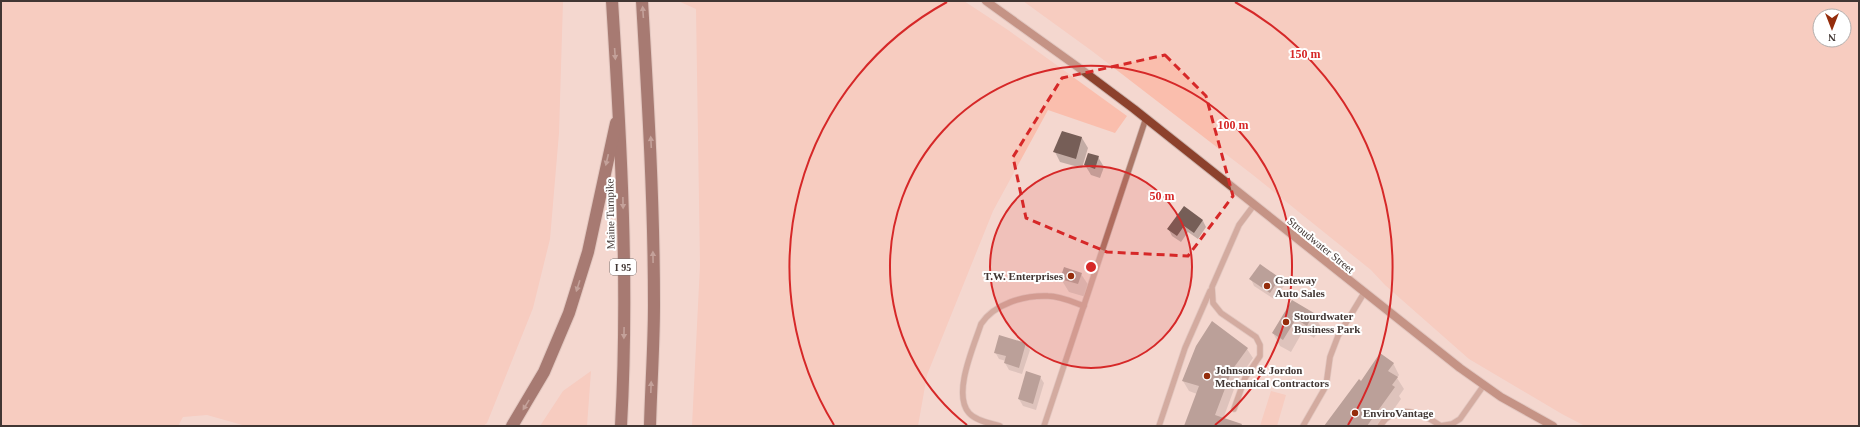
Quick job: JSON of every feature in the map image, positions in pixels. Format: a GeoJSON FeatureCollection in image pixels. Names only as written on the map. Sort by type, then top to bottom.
{"type":"FeatureCollection","features":[{"type":"Feature","properties":{"kind":"highway","name":"Maine Turnpike"},"geometry":{"type":"LineString","coordinates":[[612,1],[622,162],[624,320],[621,426]]}},
{"type":"Feature","properties":{"kind":"highway"},"geometry":{"type":"LineString","coordinates":[[642,1],[651,142],[653,222],[654,306],[650,426]]}},
{"type":"Feature","properties":{"kind":"highway"},"geometry":{"type":"LineString","coordinates":[[512,426],[544,372],[560,337],[580,282],[590,246],[619,108]]}},
{"type":"Feature","properties":{"kind":"main road","name":"Stroudwater Street"},"geometry":{"type":"LineString","coordinates":[[986,1],[1146,118],[1442,354],[1501,397],[1553,426]]}},
{"type":"Feature","properties":{"kind":"lane"},"geometry":{"type":"LineString","coordinates":[[1044,426],[1146,118]]}},
{"type":"Feature","properties":{"kind":"lane"},"geometry":{"type":"LineString","coordinates":[[1159,426],[1185,348],[1239,225],[1254,205]]}},
{"type":"Feature","properties":{"kind":"lane"},"geometry":{"type":"LineString","coordinates":[[1212,287],[1213,303],[1221,313],[1256,337],[1260,345],[1260,356],[1245,378],[1234,409]]}},
{"type":"Feature","properties":{"kind":"lane"},"geometry":{"type":"LineString","coordinates":[[1302,426],[1326,386],[1330,357],[1338,336],[1364,293]]}},
{"type":"Feature","properties":{"kind":"lane"},"geometry":{"type":"LineString","coordinates":[[1000,426],[975,418],[968,412],[962,387],[981,324],[984,319],[992,311],[1005,304],[1022,298],[1048,296],[1084,306]]}},
{"type":"Feature","properties":{"kind":"lane"},"geometry":{"type":"LineString","coordinates":[[1380,426],[1385,418],[1401,411],[1429,418],[1441,426],[1452,424],[1460,419],[1484,385]]}},
{"type":"Feature","properties":{"kind":"highlighted area"},"geometry":{"type":"Polygon","coordinates":[[[1165,55],[1206,96],[1233,196],[1188,256],[1107,252],[1026,218],[1013,157],[1062,78],[1165,55]]]}},
{"type":"Feature","properties":{"kind":"shaded area"},"geometry":{"type":"Polygon","coordinates":[[[1,1],[563,1],[559,133],[550,239],[533,308],[487,423],[483,426],[246,426],[207,415],[183,417],[178,426],[1,426],[1,1]]]}},
{"type":"Feature","properties":{"kind":"shaded area"},"geometry":{"type":"Polygon","coordinates":[[[678,1],[964,1],[1008,30],[1127,116],[1115,133],[1048,110],[993,211],[927,375],[918,426],[692,426],[700,265],[696,9],[678,1]]]}},
{"type":"Feature","properties":{"kind":"shaded area"},"geometry":{"type":"Polygon","coordinates":[[[1023,1],[1859,1],[1859,426],[1585,426],[1469,359],[1385,285],[1371,270],[1253,175],[1092,51],[1023,1]]]}},
{"type":"Feature","properties":{"kind":"shaded area"},"geometry":{"type":"Polygon","coordinates":[[[591,371],[587,426],[540,426],[563,391],[591,371]]]}},
{"type":"Feature","properties":{"kind":"shaded area"},"geometry":{"type":"Polygon","coordinates":[[[1271,391],[1286,395],[1277,426],[1260,426],[1271,391]]]}},
{"type":"Feature","properties":{"kind":"building"},"geometry":{"type":"Polygon","coordinates":[[[1062,131],[1082,137],[1076,159],[1053,152],[1062,131]]]}},
{"type":"Feature","properties":{"kind":"building"},"geometry":{"type":"Polygon","coordinates":[[[1088,153],[1099,156],[1095,169],[1084,165],[1088,153]]]}},
{"type":"Feature","properties":{"kind":"building"},"geometry":{"type":"Polygon","coordinates":[[[1184,206],[1203,220],[1194,233],[1184,226],[1177,236],[1167,229],[1184,206]]]}},
{"type":"Feature","properties":{"kind":"building","name":"Gateway Auto Sales"},"geometry":{"type":"Polygon","coordinates":[[[1260,264],[1280,278],[1270,293],[1249,279],[1260,264]]]}},
{"type":"Feature","properties":{"kind":"building","name":"T.W. Enterprises"},"geometry":{"type":"Polygon","coordinates":[[[1064,267],[1082,273],[1078,284],[1060,279],[1064,267]]]}},
{"type":"Feature","properties":{"kind":"building","name":"Stourdwater Business Park"},"geometry":{"type":"Polygon","coordinates":[[[1292,300],[1314,313],[1307,326],[1296,319],[1283,340],[1272,333],[1292,300]]]}},
{"type":"Feature","properties":{"kind":"building","name":"Johnson & Jordon Mechanical Contractors"},"geometry":{"type":"Polygon","coordinates":[[[1212,321],[1248,348],[1232,370],[1215,415],[1242,424],[1241,426],[1184,426],[1199,386],[1182,381],[1196,346],[1212,321]]]}},
{"type":"Feature","properties":{"kind":"building"},"geometry":{"type":"Polygon","coordinates":[[[999,335],[1026,343],[1019,368],[1004,363],[1006,356],[994,353],[999,335]]]}},
{"type":"Feature","properties":{"kind":"building","name":"EnviroVantage"},"geometry":{"type":"Polygon","coordinates":[[[1380,353],[1394,363],[1388,371],[1398,377],[1392,385],[1395,387],[1367,426],[1324,426],[1359,379],[1361,381],[1380,353]]]}},
{"type":"Feature","properties":{"kind":"building"},"geometry":{"type":"Polygon","coordinates":[[[1026,371],[1041,376],[1033,404],[1018,399],[1026,371]]]}},
{"type":"Feature","properties":{"kind":"place","name":"T.W. Enterprises"},"geometry":{"type":"Point","coordinates":[1071,276]}},
{"type":"Feature","properties":{"kind":"place","name":"Gateway Auto Sales"},"geometry":{"type":"Point","coordinates":[1267,286]}},
{"type":"Feature","properties":{"kind":"place","name":"Stourdwater Business Park"},"geometry":{"type":"Point","coordinates":[1286,322]}},
{"type":"Feature","properties":{"kind":"place","name":"Johnson & Jordon Mechanical Contractors"},"geometry":{"type":"Point","coordinates":[1207,376]}},
{"type":"Feature","properties":{"kind":"place","name":"EnviroVantage"},"geometry":{"type":"Point","coordinates":[1355,413]}}]}
